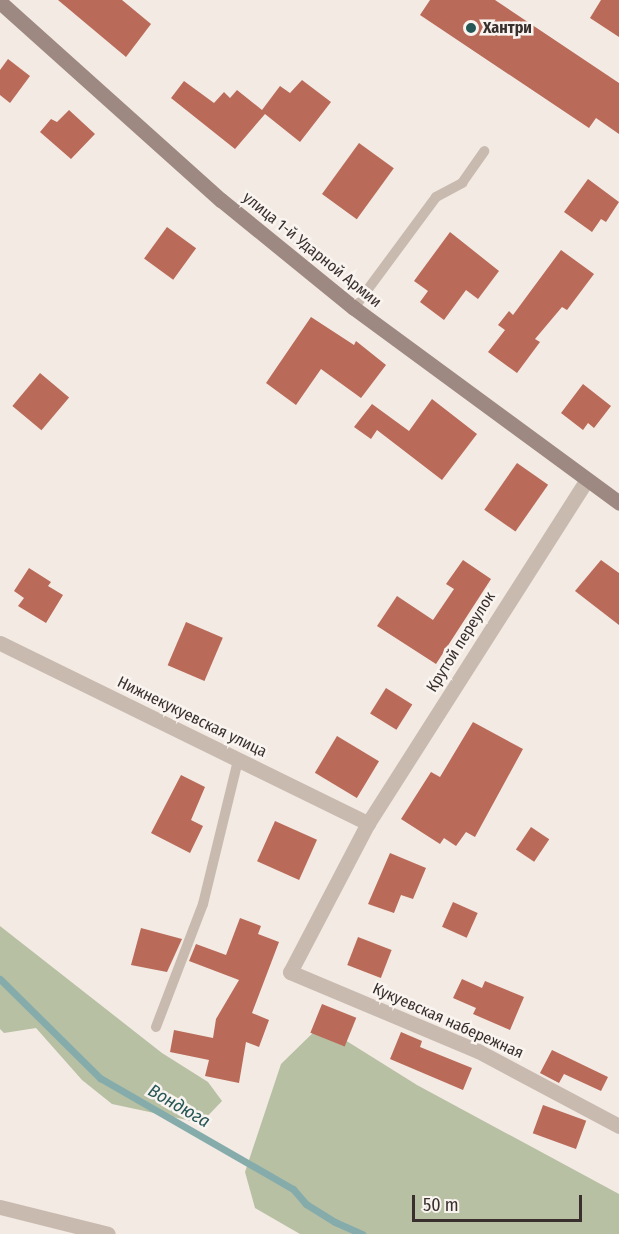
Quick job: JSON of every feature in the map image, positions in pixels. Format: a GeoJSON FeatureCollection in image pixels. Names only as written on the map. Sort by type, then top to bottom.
{"type":"FeatureCollection","features":[{"type":"Feature","properties":{"kind":"main road","name":"улица 1-й Ударной Армии"},"geometry":{"type":"LineString","coordinates":[[0,2],[222,200],[354,308],[586,481],[619,503]]}},
{"type":"Feature","properties":{"kind":"street","name":"Крутой переулок"},"geometry":{"type":"LineString","coordinates":[[290,972],[368,824],[586,481]]}},
{"type":"Feature","properties":{"kind":"street","name":"Нижнекукуевская улица"},"geometry":{"type":"LineString","coordinates":[[0,642],[368,824]]}},
{"type":"Feature","properties":{"kind":"street","name":"Кукуевская набережная"},"geometry":{"type":"LineString","coordinates":[[290,972],[478,1051],[619,1126]]}},
{"type":"Feature","properties":{"kind":"street"},"geometry":{"type":"LineString","coordinates":[[0,1207],[108,1234]]}},
{"type":"Feature","properties":{"kind":"lane"},"geometry":{"type":"LineString","coordinates":[[354,308],[436,197],[462,183],[484,151]]}},
{"type":"Feature","properties":{"kind":"lane"},"geometry":{"type":"LineString","coordinates":[[156,1027],[203,904],[238,760]]}},
{"type":"Feature","properties":{"kind":"green space"},"geometry":{"type":"Polygon","coordinates":[[[0,926],[162,1053],[208,1082],[222,1101],[201,1123],[112,1104],[82,1080],[36,1028],[4,1033],[0,1029],[0,926]]]}},
{"type":"Feature","properties":{"kind":"green space"},"geometry":{"type":"Polygon","coordinates":[[[321,1025],[417,1085],[619,1194],[619,1234],[300,1234],[255,1208],[245,1172],[281,1064],[321,1025]]]}},
{"type":"Feature","properties":{"kind":"building"},"geometry":{"type":"Polygon","coordinates":[[[58,0],[122,0],[151,24],[126,57],[58,0]]]}},
{"type":"Feature","properties":{"kind":"building"},"geometry":{"type":"Polygon","coordinates":[[[430,0],[495,0],[619,83],[619,134],[596,118],[589,128],[420,15],[430,0]]]}},
{"type":"Feature","properties":{"kind":"building"},"geometry":{"type":"Polygon","coordinates":[[[601,0],[619,0],[619,37],[590,18],[601,0]]]}},
{"type":"Feature","properties":{"kind":"building"},"geometry":{"type":"Polygon","coordinates":[[[8,59],[30,76],[10,103],[0,95],[0,70],[8,59]]]}},
{"type":"Feature","properties":{"kind":"building"},"geometry":{"type":"Polygon","coordinates":[[[302,80],[331,102],[300,142],[265,114],[235,149],[171,98],[184,81],[214,103],[224,92],[230,98],[237,90],[262,110],[280,86],[290,93],[302,80]]]}},
{"type":"Feature","properties":{"kind":"building"},"geometry":{"type":"Polygon","coordinates":[[[69,110],[95,134],[71,159],[40,132],[51,119],[57,122],[69,110]]]}},
{"type":"Feature","properties":{"kind":"building"},"geometry":{"type":"Polygon","coordinates":[[[359,143],[394,168],[357,219],[322,194],[359,143]]]}},
{"type":"Feature","properties":{"kind":"building"},"geometry":{"type":"Polygon","coordinates":[[[588,179],[619,202],[606,222],[601,219],[592,232],[564,212],[588,179]]]}},
{"type":"Feature","properties":{"kind":"building"},"geometry":{"type":"Polygon","coordinates":[[[167,227],[196,248],[173,280],[144,259],[167,227]]]}},
{"type":"Feature","properties":{"kind":"building"},"geometry":{"type":"Polygon","coordinates":[[[450,232],[499,271],[478,299],[466,290],[444,320],[420,302],[428,291],[414,281],[450,232]]]}},
{"type":"Feature","properties":{"kind":"building"},"geometry":{"type":"Polygon","coordinates":[[[561,250],[594,274],[567,310],[562,307],[535,339],[540,342],[517,373],[488,352],[505,330],[498,325],[509,311],[513,315],[561,250]]]}},
{"type":"Feature","properties":{"kind":"building"},"geometry":{"type":"Polygon","coordinates":[[[311,317],[354,345],[356,341],[386,365],[361,398],[321,369],[296,405],[266,383],[311,317]]]}},
{"type":"Feature","properties":{"kind":"building"},"geometry":{"type":"Polygon","coordinates":[[[40,373],[69,397],[41,430],[12,406],[40,373]]]}},
{"type":"Feature","properties":{"kind":"building"},"geometry":{"type":"Polygon","coordinates":[[[583,384],[611,406],[594,428],[588,423],[583,430],[561,413],[583,384]]]}},
{"type":"Feature","properties":{"kind":"building"},"geometry":{"type":"Polygon","coordinates":[[[432,399],[477,434],[442,480],[377,430],[371,439],[354,427],[372,404],[409,431],[432,399]]]}},
{"type":"Feature","properties":{"kind":"building"},"geometry":{"type":"Polygon","coordinates":[[[517,463],[548,485],[515,531],[484,510],[517,463]]]}},
{"type":"Feature","properties":{"kind":"building"},"geometry":{"type":"Polygon","coordinates":[[[463,560],[491,579],[436,664],[377,626],[397,596],[433,620],[454,589],[446,584],[463,560]]]}},
{"type":"Feature","properties":{"kind":"building"},"geometry":{"type":"Polygon","coordinates":[[[601,560],[619,573],[619,625],[575,591],[601,560]]]}},
{"type":"Feature","properties":{"kind":"building"},"geometry":{"type":"Polygon","coordinates":[[[29,568],[51,582],[48,586],[63,595],[46,623],[18,606],[24,598],[14,591],[29,568]]]}},
{"type":"Feature","properties":{"kind":"building"},"geometry":{"type":"Polygon","coordinates":[[[186,622],[223,638],[204,681],[168,665],[186,622]]]}},
{"type":"Feature","properties":{"kind":"building"},"geometry":{"type":"Polygon","coordinates":[[[386,688],[412,704],[396,730],[370,713],[386,688]]]}},
{"type":"Feature","properties":{"kind":"building"},"geometry":{"type":"Polygon","coordinates":[[[473,722],[523,749],[475,837],[466,832],[456,846],[444,838],[440,844],[401,819],[431,772],[440,777],[473,722]]]}},
{"type":"Feature","properties":{"kind":"building"},"geometry":{"type":"Polygon","coordinates":[[[337,736],[379,761],[357,798],[315,773],[337,736]]]}},
{"type":"Feature","properties":{"kind":"building"},"geometry":{"type":"Polygon","coordinates":[[[181,775],[205,787],[191,820],[203,826],[190,853],[151,833],[181,775]]]}},
{"type":"Feature","properties":{"kind":"building"},"geometry":{"type":"Polygon","coordinates":[[[275,821],[317,840],[299,880],[257,861],[275,821]]]}},
{"type":"Feature","properties":{"kind":"building"},"geometry":{"type":"Polygon","coordinates":[[[531,827],[549,839],[534,862],[516,849],[531,827]]]}},
{"type":"Feature","properties":{"kind":"building"},"geometry":{"type":"Polygon","coordinates":[[[390,853],[426,868],[413,899],[401,895],[394,913],[368,904],[390,853]]]}},
{"type":"Feature","properties":{"kind":"building"},"geometry":{"type":"Polygon","coordinates":[[[453,902],[478,913],[467,938],[442,927],[453,902]]]}},
{"type":"Feature","properties":{"kind":"building"},"geometry":{"type":"Polygon","coordinates":[[[240,918],[261,926],[258,934],[279,942],[252,1013],[269,1020],[259,1047],[246,1042],[239,1083],[205,1076],[209,1060],[170,1052],[174,1030],[213,1038],[216,1019],[239,980],[189,961],[196,944],[226,955],[240,918]]]}},
{"type":"Feature","properties":{"kind":"building"},"geometry":{"type":"Polygon","coordinates":[[[141,928],[182,939],[167,972],[131,965],[141,928]]]}},
{"type":"Feature","properties":{"kind":"building"},"geometry":{"type":"Polygon","coordinates":[[[358,937],[392,950],[381,978],[347,965],[358,937]]]}},
{"type":"Feature","properties":{"kind":"building"},"geometry":{"type":"Polygon","coordinates":[[[462,979],[482,988],[485,981],[524,997],[510,1030],[473,1014],[476,1008],[453,998],[462,979]]]}},
{"type":"Feature","properties":{"kind":"building"},"geometry":{"type":"Polygon","coordinates":[[[322,1004],[356,1018],[345,1047],[310,1033],[322,1004]]]}},
{"type":"Feature","properties":{"kind":"building"},"geometry":{"type":"Polygon","coordinates":[[[401,1032],[422,1041],[420,1047],[472,1068],[463,1090],[390,1059],[401,1032]]]}},
{"type":"Feature","properties":{"kind":"building"},"geometry":{"type":"Polygon","coordinates":[[[552,1050],[608,1077],[601,1091],[564,1074],[559,1083],[540,1073],[552,1050]]]}},
{"type":"Feature","properties":{"kind":"building"},"geometry":{"type":"Polygon","coordinates":[[[543,1105],[586,1121],[576,1149],[533,1133],[543,1105]]]}},
{"type":"Feature","properties":{"kind":"waterway","name":"Вондюга"},"geometry":{"type":"LineString","coordinates":[[0,979],[100,1078],[293,1189],[306,1204],[335,1222],[362,1234]]}},
{"type":"Feature","properties":{"kind":"place","name":"Хантри"},"geometry":{"type":"Point","coordinates":[471,28]}}]}
